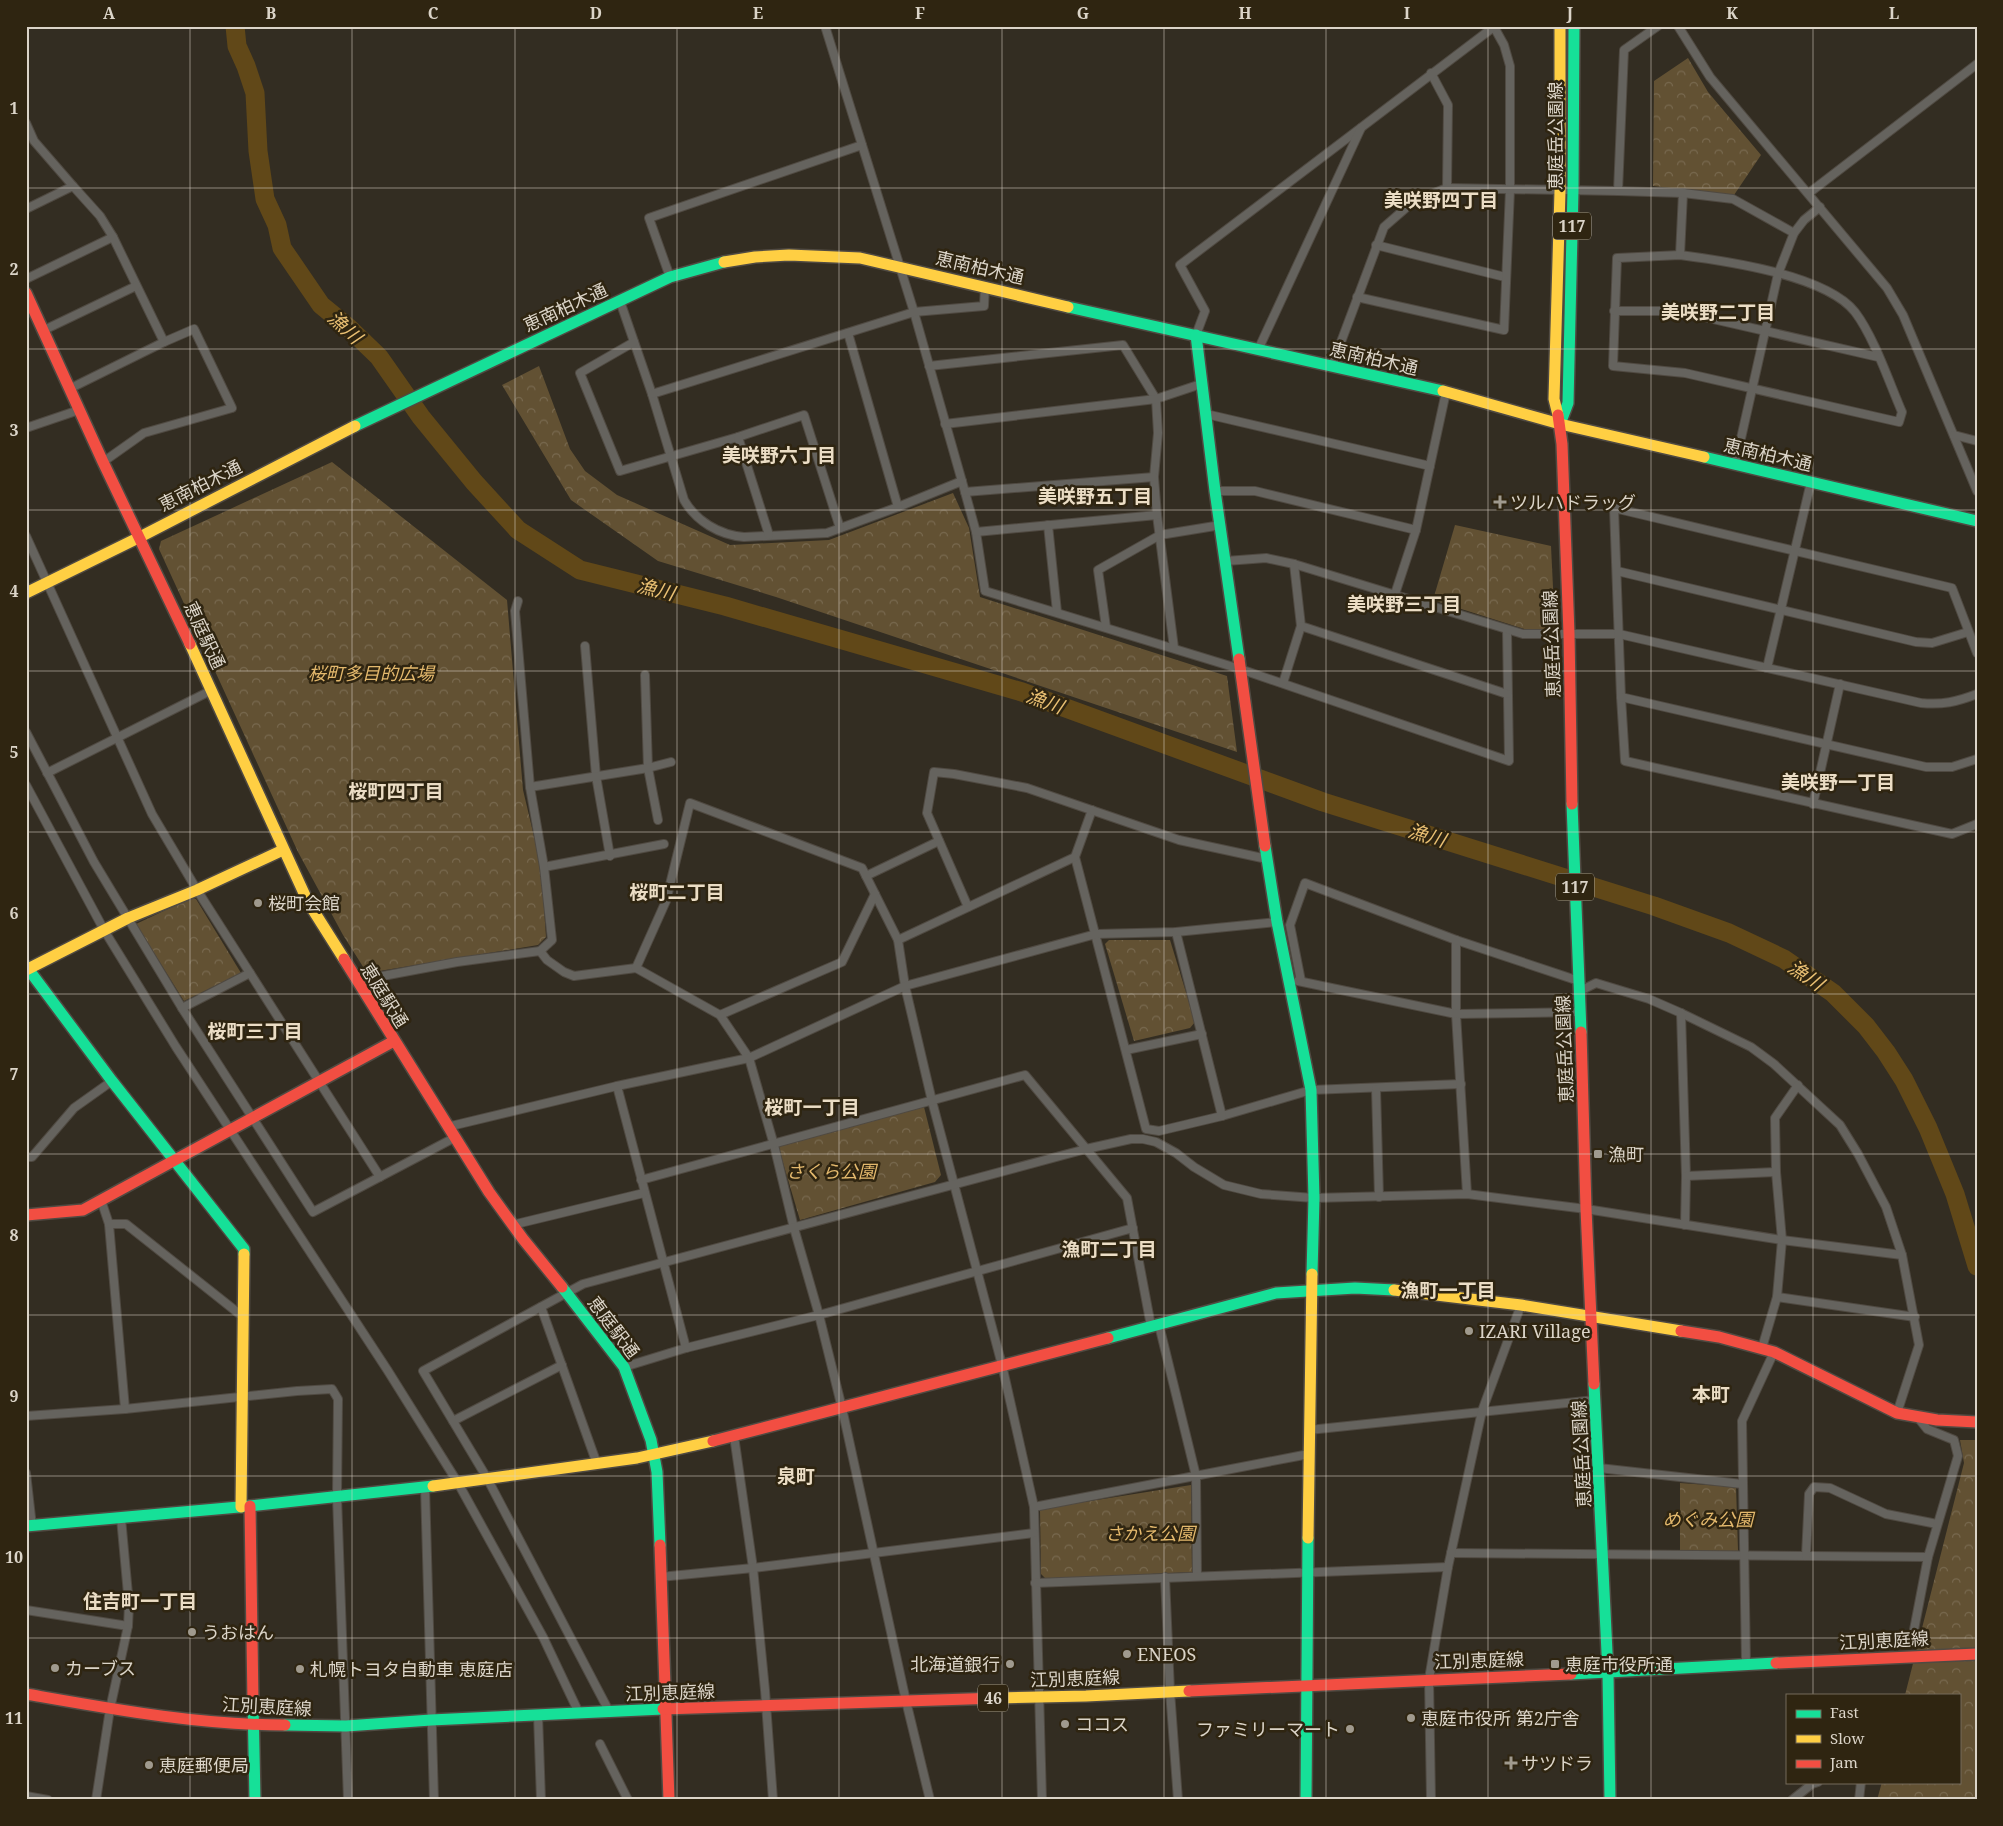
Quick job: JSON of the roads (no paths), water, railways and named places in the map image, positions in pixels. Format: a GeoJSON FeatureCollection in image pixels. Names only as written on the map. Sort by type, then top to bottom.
{"type":"FeatureCollection","features":[{"type":"Feature","properties":{"kind":"street"},"geometry":{"type":"LineString","coordinates":[[826,26],[914,312],[928,366],[966,492],[976,532],[985,591],[1240,668],[1509,762],[1507,630]]}},
{"type":"Feature","properties":{"kind":"street"},"geometry":{"type":"LineString","coordinates":[[1306,1800],[1309,1430],[1314,1198],[1311,1090],[1277,922],[1215,491],[1196,335],[1205,311],[1180,265],[1495,26],[1510,66],[1510,190],[1504,330],[1357,297]]}},
{"type":"Feature","properties":{"kind":"street","name":"恵庭岳公園線"},"geometry":{"type":"LineString","coordinates":[[1560,26],[1560,191],[1554,399],[1560,424],[1569,634],[1572,813],[1581,1012],[1586,1209],[1593,1317],[1608,1673],[1610,1800]]}},
{"type":"Feature","properties":{"kind":"street","name":"恵庭岳公園線"},"geometry":{"type":"LineString","coordinates":[[1560,424],[1568,403],[1573,190],[1574,26]]}},
{"type":"Feature","properties":{"kind":"street"},"geometry":{"type":"LineString","coordinates":[[1618,191],[1624,50],[1658,26]]}},
{"type":"Feature","properties":{"kind":"street"},"geometry":{"type":"LineString","coordinates":[[1678,26],[1710,77],[1887,288],[1899,308],[1977,492]]}},
{"type":"Feature","properties":{"kind":"street"},"geometry":{"type":"LineString","coordinates":[[1809,193],[1977,64]]}},
{"type":"Feature","properties":{"kind":"street"},"geometry":{"type":"LineString","coordinates":[[1431,73],[1448,105],[1447,188]]}},
{"type":"Feature","properties":{"kind":"street"},"geometry":{"type":"LineString","coordinates":[[26,123],[30,142],[100,216],[113,237],[164,342]]}},
{"type":"Feature","properties":{"kind":"street"},"geometry":{"type":"LineString","coordinates":[[1258,350],[1362,126]]}},
{"type":"Feature","properties":{"kind":"street"},"geometry":{"type":"LineString","coordinates":[[670,277],[649,218],[862,145]]}},
{"type":"Feature","properties":{"kind":"street"},"geometry":{"type":"LineString","coordinates":[[26,209],[73,186]]}},
{"type":"Feature","properties":{"kind":"street"},"geometry":{"type":"LineString","coordinates":[[1332,366],[1384,227],[1396,215],[1420,199],[1447,188],[1683,193],[1732,199],[1794,233]]}},
{"type":"Feature","properties":{"kind":"street"},"geometry":{"type":"LineString","coordinates":[[1680,255],[1683,193]]}},
{"type":"Feature","properties":{"kind":"street"},"geometry":{"type":"LineString","coordinates":[[1735,464],[1778,274],[1794,233],[1804,220],[1820,207]]}},
{"type":"Feature","properties":{"kind":"street"},"geometry":{"type":"LineString","coordinates":[[26,279],[113,237]]}},
{"type":"Feature","properties":{"kind":"street"},"geometry":{"type":"LineString","coordinates":[[1376,245],[1506,276]]}},
{"type":"Feature","properties":{"kind":"street"},"geometry":{"type":"LineString","coordinates":[[1680,255],[1719,260],[1778,274],[1824,288],[1841,299],[1854,310],[1865,327],[1902,412],[1899,422],[1685,373],[1613,366],[1617,258],[1680,255]]}},
{"type":"Feature","properties":{"kind":"street","name":"恵南柏木通"},"geometry":{"type":"LineString","coordinates":[[26,593],[140,537],[346,430],[670,277],[728,261],[780,256],[860,258],[900,266],[1073,308],[1446,392],[1560,424],[1977,521]]}},
{"type":"Feature","properties":{"kind":"street"},"geometry":{"type":"LineString","coordinates":[[42,331],[136,286]]}},
{"type":"Feature","properties":{"kind":"street"},"geometry":{"type":"LineString","coordinates":[[652,394],[914,312],[984,306],[985,286]]}},
{"type":"Feature","properties":{"kind":"street","name":"恵庭駅通"},"geometry":{"type":"LineString","coordinates":[[26,293],[103,462],[212,690],[308,902],[447,1127],[512,1225],[597,1330],[624,1368],[655,1454],[667,1709],[669,1800]]}},
{"type":"Feature","properties":{"kind":"street"},"geometry":{"type":"LineString","coordinates":[[620,301],[652,394],[684,500],[690,510],[709,526],[731,536],[827,533],[962,481]]}},
{"type":"Feature","properties":{"kind":"street"},"geometry":{"type":"LineString","coordinates":[[1614,311],[1678,311],[1878,357]]}},
{"type":"Feature","properties":{"kind":"street"},"geometry":{"type":"LineString","coordinates":[[69,389],[194,329],[232,408],[144,432],[103,462]]}},
{"type":"Feature","properties":{"kind":"street"},"geometry":{"type":"LineString","coordinates":[[848,333],[898,507]]}},
{"type":"Feature","properties":{"kind":"street"},"geometry":{"type":"LineString","coordinates":[[634,342],[580,373],[620,471],[738,437],[804,415],[840,528]]}},
{"type":"Feature","properties":{"kind":"street"},"geometry":{"type":"LineString","coordinates":[[928,366],[1123,345],[1156,398],[1158,433],[1154,476],[1157,515],[1174,648]]}},
{"type":"Feature","properties":{"kind":"street"},"geometry":{"type":"LineString","coordinates":[[945,424],[1156,398],[1201,384]]}},
{"type":"Feature","properties":{"kind":"street"},"geometry":{"type":"LineString","coordinates":[[1394,594],[1416,530],[1446,392]]}},
{"type":"Feature","properties":{"kind":"street"},"geometry":{"type":"LineString","coordinates":[[26,428],[79,410]]}},
{"type":"Feature","properties":{"kind":"street"},"geometry":{"type":"LineString","coordinates":[[1206,414],[1430,466]]}},
{"type":"Feature","properties":{"kind":"street"},"geometry":{"type":"LineString","coordinates":[[1954,435],[1977,441]]}},
{"type":"Feature","properties":{"kind":"street"},"geometry":{"type":"LineString","coordinates":[[738,437],[769,535]]}},
{"type":"Feature","properties":{"kind":"street"},"geometry":{"type":"LineString","coordinates":[[966,492],[1154,476]]}},
{"type":"Feature","properties":{"kind":"street"},"geometry":{"type":"LineString","coordinates":[[1767,668],[1796,552],[1811,482]]}},
{"type":"Feature","properties":{"kind":"street"},"geometry":{"type":"LineString","coordinates":[[1215,491],[1255,491],[1416,530]]}},
{"type":"Feature","properties":{"kind":"street"},"geometry":{"type":"LineString","coordinates":[[1977,653],[1952,588],[1614,508],[1621,697],[1626,761],[1952,834],[1977,824]]}},
{"type":"Feature","properties":{"kind":"street"},"geometry":{"type":"LineString","coordinates":[[976,532],[1157,515]]}},
{"type":"Feature","properties":{"kind":"street"},"geometry":{"type":"LineString","coordinates":[[1048,525],[1057,612]]}},
{"type":"Feature","properties":{"kind":"street"},"geometry":{"type":"LineString","coordinates":[[1106,627],[1098,570],[1160,535],[1221,525]]}},
{"type":"Feature","properties":{"kind":"street"},"geometry":{"type":"LineString","coordinates":[[26,536],[152,814],[197,890],[380,1177]]}},
{"type":"Feature","properties":{"kind":"street"},"geometry":{"type":"LineString","coordinates":[[1226,561],[1266,558],[1294,564],[1523,634],[1619,634],[1921,703],[1955,702],[1977,694]]}},
{"type":"Feature","properties":{"kind":"street"},"geometry":{"type":"LineString","coordinates":[[1283,683],[1300,626],[1294,564]]}},
{"type":"Feature","properties":{"kind":"street"},"geometry":{"type":"LineString","coordinates":[[1617,571],[1916,642],[1932,643],[1968,632]]}},
{"type":"Feature","properties":{"kind":"street"},"geometry":{"type":"LineString","coordinates":[[356,981],[458,962],[540,951],[552,940],[544,867],[530,787],[515,610],[518,601]]}},
{"type":"Feature","properties":{"kind":"street"},"geometry":{"type":"LineString","coordinates":[[1300,626],[1507,694]]}},
{"type":"Feature","properties":{"kind":"street"},"geometry":{"type":"LineString","coordinates":[[585,646],[596,776],[610,856]]}},
{"type":"Feature","properties":{"kind":"street"},"geometry":{"type":"LineString","coordinates":[[644,675],[648,768],[658,820]]}},
{"type":"Feature","properties":{"kind":"street"},"geometry":{"type":"LineString","coordinates":[[1813,804],[1840,684]]}},
{"type":"Feature","properties":{"kind":"street"},"geometry":{"type":"LineString","coordinates":[[47,773],[212,690]]}},
{"type":"Feature","properties":{"kind":"street"},"geometry":{"type":"LineString","coordinates":[[1621,697],[1926,767],[1952,768],[1977,759]]}},
{"type":"Feature","properties":{"kind":"street"},"geometry":{"type":"LineString","coordinates":[[26,732],[94,862],[182,1008],[313,1212],[454,1138]]}},
{"type":"Feature","properties":{"kind":"street"},"geometry":{"type":"LineString","coordinates":[[530,787],[648,768],[672,762]]}},
{"type":"Feature","properties":{"kind":"street"},"geometry":{"type":"LineString","coordinates":[[968,907],[927,813],[934,772],[1027,788],[1180,840],[1267,859]]}},
{"type":"Feature","properties":{"kind":"street"},"geometry":{"type":"LineString","coordinates":[[26,785],[104,930],[176,1047],[388,1371],[458,1483],[543,1638],[579,1713]]}},
{"type":"Feature","properties":{"kind":"street"},"geometry":{"type":"LineString","coordinates":[[636,968],[666,901],[690,803],[862,868],[898,940],[905,986],[932,1101],[1002,1364],[1034,1507],[1042,1800]]}},
{"type":"Feature","properties":{"kind":"street"},"geometry":{"type":"LineString","coordinates":[[1092,810],[1075,857],[1146,1129],[1159,1131],[1222,1116],[1311,1090],[1461,1084]]}},
{"type":"Feature","properties":{"kind":"street"},"geometry":{"type":"LineString","coordinates":[[866,876],[939,842]]}},
{"type":"Feature","properties":{"kind":"street"},"geometry":{"type":"LineString","coordinates":[[544,867],[610,856],[664,844]]}},
{"type":"Feature","properties":{"kind":"street"},"geometry":{"type":"LineString","coordinates":[[255,1800],[255,1726],[241,1396],[244,1249],[27,969],[128,918],[197,890],[283,850]]}},
{"type":"Feature","properties":{"kind":"street"},"geometry":{"type":"LineString","coordinates":[[898,940],[1075,857]]}},
{"type":"Feature","properties":{"kind":"street"},"geometry":{"type":"LineString","coordinates":[[1301,981],[1290,924],[1305,883],[1579,986],[1596,983],[1648,999],[1751,1047],[1798,1085],[1840,1125],[1858,1154],[1886,1207],[1902,1255],[1919,1345],[1897,1413]]}},
{"type":"Feature","properties":{"kind":"street"},"geometry":{"type":"LineString","coordinates":[[720,1015],[842,962],[875,894]]}},
{"type":"Feature","properties":{"kind":"street"},"geometry":{"type":"LineString","coordinates":[[447,1127],[617,1086],[749,1058],[905,986],[1096,934],[1176,932],[1277,922]]}},
{"type":"Feature","properties":{"kind":"street"},"geometry":{"type":"LineString","coordinates":[[1176,932],[1222,1116]]}},
{"type":"Feature","properties":{"kind":"street"},"geometry":{"type":"LineString","coordinates":[[1456,940],[1456,1014],[1467,1194]]}},
{"type":"Feature","properties":{"kind":"street"},"geometry":{"type":"LineString","coordinates":[[540,951],[547,960],[564,972],[574,976],[636,968],[720,1015],[749,1058],[774,1145],[842,1408],[906,1701],[930,1800]]}},
{"type":"Feature","properties":{"kind":"street"},"geometry":{"type":"LineString","coordinates":[[182,1008],[250,973]]}},
{"type":"Feature","properties":{"kind":"street"},"geometry":{"type":"LineString","coordinates":[[1288,981],[1301,981],[1456,1014],[1581,1012]]}},
{"type":"Feature","properties":{"kind":"street"},"geometry":{"type":"LineString","coordinates":[[1681,1013],[1686,1176],[1685,1225]]}},
{"type":"Feature","properties":{"kind":"street"},"geometry":{"type":"LineString","coordinates":[[1126,1050],[1202,1034]]}},
{"type":"Feature","properties":{"kind":"street"},"geometry":{"type":"LineString","coordinates":[[26,1215],[83,1210],[394,1041]]}},
{"type":"Feature","properties":{"kind":"street"},"geometry":{"type":"LineString","coordinates":[[641,1180],[1025,1075],[1127,1198],[1155,1325],[1196,1476],[1198,1576]]}},
{"type":"Feature","properties":{"kind":"street"},"geometry":{"type":"LineString","coordinates":[[26,1157],[32,1156],[74,1108],[112,1080]]}},
{"type":"Feature","properties":{"kind":"street"},"geometry":{"type":"LineString","coordinates":[[1762,1348],[1777,1297],[1782,1240],[1776,1172],[1775,1118],[1798,1085]]}},
{"type":"Feature","properties":{"kind":"street"},"geometry":{"type":"LineString","coordinates":[[617,1086],[686,1348]]}},
{"type":"Feature","properties":{"kind":"street"},"geometry":{"type":"LineString","coordinates":[[1376,1088],[1380,1197]]}},
{"type":"Feature","properties":{"kind":"street"},"geometry":{"type":"LineString","coordinates":[[610,1712],[487,1478],[424,1371],[583,1284],[1086,1149],[1131,1139],[1156,1142],[1224,1185],[1261,1194],[1314,1198],[1467,1194],[1586,1209],[1782,1240],[1902,1255]]}},
{"type":"Feature","properties":{"kind":"street"},"geometry":{"type":"LineString","coordinates":[[1686,1176],[1776,1172]]}},
{"type":"Feature","properties":{"kind":"street"},"geometry":{"type":"LineString","coordinates":[[512,1225],[644,1193]]}},
{"type":"Feature","properties":{"kind":"street"},"geometry":{"type":"LineString","coordinates":[[101,1200],[108,1224],[125,1409]]}},
{"type":"Feature","properties":{"kind":"street"},"geometry":{"type":"LineString","coordinates":[[108,1224],[126,1224],[242,1316]]}},
{"type":"Feature","properties":{"kind":"street"},"geometry":{"type":"LineString","coordinates":[[624,1368],[686,1348],[819,1315],[1133,1228]]}},
{"type":"Feature","properties":{"kind":"street"},"geometry":{"type":"LineString","coordinates":[[26,1473],[29,1526],[337,1497],[597,1464],[655,1454],[734,1436],[1276,1293],[1356,1288],[1403,1291],[1521,1305],[1719,1337],[1774,1352],[1897,1413],[1919,1419],[1977,1422]]}},
{"type":"Feature","properties":{"kind":"street"},"geometry":{"type":"LineString","coordinates":[[1777,1297],[1915,1317]]}},
{"type":"Feature","properties":{"kind":"street"},"geometry":{"type":"LineString","coordinates":[[1431,1800],[1429,1679],[1448,1568],[1482,1411],[1521,1305]]}},
{"type":"Feature","properties":{"kind":"street"},"geometry":{"type":"LineString","coordinates":[[542,1307],[597,1464]]}},
{"type":"Feature","properties":{"kind":"street"},"geometry":{"type":"LineString","coordinates":[[1746,1664],[1742,1421],[1774,1352]]}},
{"type":"Feature","properties":{"kind":"street"},"geometry":{"type":"LineString","coordinates":[[453,1421],[562,1365]]}},
{"type":"Feature","properties":{"kind":"street"},"geometry":{"type":"LineString","coordinates":[[26,1416],[125,1409],[241,1396],[332,1389],[338,1400],[337,1497],[348,1800]]}},
{"type":"Feature","properties":{"kind":"street"},"geometry":{"type":"LineString","coordinates":[[1309,1430],[1595,1400]]}},
{"type":"Feature","properties":{"kind":"street"},"geometry":{"type":"LineString","coordinates":[[1913,1635],[1928,1556],[1958,1456],[1954,1440],[1927,1428],[1919,1419]]}},
{"type":"Feature","properties":{"kind":"street"},"geometry":{"type":"LineString","coordinates":[[734,1436],[752,1568],[773,1800]]}},
{"type":"Feature","properties":{"kind":"street"},"geometry":{"type":"LineString","coordinates":[[1034,1507],[1309,1454]]}},
{"type":"Feature","properties":{"kind":"street"},"geometry":{"type":"LineString","coordinates":[[1599,1468],[1742,1484]]}},
{"type":"Feature","properties":{"kind":"street"},"geometry":{"type":"LineString","coordinates":[[425,1487],[434,1800]]}},
{"type":"Feature","properties":{"kind":"street"},"geometry":{"type":"LineString","coordinates":[[1806,1556],[1809,1494],[1814,1487],[1830,1488],[1886,1514],[1937,1524]]}},
{"type":"Feature","properties":{"kind":"street"},"geometry":{"type":"LineString","coordinates":[[96,1800],[110,1708],[128,1626],[129,1605],[121,1518]]}},
{"type":"Feature","properties":{"kind":"street"},"geometry":{"type":"LineString","coordinates":[[660,1577],[752,1568],[1034,1533]]}},
{"type":"Feature","properties":{"kind":"street"},"geometry":{"type":"LineString","coordinates":[[1451,1553],[1928,1556]]}},
{"type":"Feature","properties":{"kind":"street"},"geometry":{"type":"LineString","coordinates":[[1035,1583],[1448,1568]]}},
{"type":"Feature","properties":{"kind":"street"},"geometry":{"type":"LineString","coordinates":[[1165,1577],[1170,1691],[1178,1800]]}},
{"type":"Feature","properties":{"kind":"street"},"geometry":{"type":"LineString","coordinates":[[26,1610],[128,1626]]}},
{"type":"Feature","properties":{"kind":"street","name":"江別恵庭線"},"geometry":{"type":"LineString","coordinates":[[26,1694],[110,1708],[255,1726],[346,1726],[667,1709],[1086,1696],[1429,1679],[1608,1673],[1746,1664],[1977,1654]]}},
{"type":"Feature","properties":{"kind":"street"},"geometry":{"type":"LineString","coordinates":[[538,1715],[541,1800]]}},
{"type":"Feature","properties":{"kind":"street"},"geometry":{"type":"LineString","coordinates":[[600,1744],[628,1800]]}},
{"type":"Feature","properties":{"kind":"street"},"geometry":{"type":"LineString","coordinates":[[1792,1800],[1812,1784]]}},
{"type":"Feature","properties":{"kind":"street"},"geometry":{"type":"LineString","coordinates":[[1859,1800],[1861,1784]]}},
{"type":"Feature","properties":{"kind":"street"},"geometry":{"type":"LineString","coordinates":[[26,1796],[48,1800]]}},
{"type":"Feature","properties":{"kind":"waterway","name":"漁川"},"geometry":{"type":"LineString","coordinates":[[235,26],[237,46],[255,93],[258,151],[265,199],[277,225],[282,248],[321,305],[349,328],[379,357],[421,417],[474,482],[518,530],[580,570],[725,606],[1022,692],[1323,802],[1654,906],[1729,933],[1784,959],[1833,993],[1866,1026],[1904,1080],[1928,1128],[1955,1194],[1977,1266]]}},
{"type":"Feature","properties":{"kind":"place","name":"ツルハドラッグ"},"geometry":{"type":"Point","coordinates":[1500,502]}},
{"type":"Feature","properties":{"kind":"place","name":"桜町会館"},"geometry":{"type":"Point","coordinates":[258,903]}},
{"type":"Feature","properties":{"kind":"place","name":"漁町"},"geometry":{"type":"Point","coordinates":[1598,1154]}},
{"type":"Feature","properties":{"kind":"place","name":"IZARI Village"},"geometry":{"type":"Point","coordinates":[1469,1331]}},
{"type":"Feature","properties":{"kind":"place","name":"うおはん"},"geometry":{"type":"Point","coordinates":[192,1632]}},
{"type":"Feature","properties":{"kind":"place","name":"ENEOS"},"geometry":{"type":"Point","coordinates":[1127,1654]}},
{"type":"Feature","properties":{"kind":"place","name":"北海道銀行"},"geometry":{"type":"Point","coordinates":[1010,1664]}},
{"type":"Feature","properties":{"kind":"place","name":"恵庭市役所通"},"geometry":{"type":"Point","coordinates":[1555,1664]}},
{"type":"Feature","properties":{"kind":"place","name":"カーブス"},"geometry":{"type":"Point","coordinates":[55,1668]}},
{"type":"Feature","properties":{"kind":"place","name":"札幌トヨタ自動車 恵庭店"},"geometry":{"type":"Point","coordinates":[300,1669]}},
{"type":"Feature","properties":{"kind":"place","name":"恵庭市役所 第2庁舎"},"geometry":{"type":"Point","coordinates":[1411,1718]}},
{"type":"Feature","properties":{"kind":"place","name":"ココス"},"geometry":{"type":"Point","coordinates":[1065,1724]}},
{"type":"Feature","properties":{"kind":"place","name":"ファミリーマート"},"geometry":{"type":"Point","coordinates":[1350,1729]}},
{"type":"Feature","properties":{"kind":"place","name":"サツドラ"},"geometry":{"type":"Point","coordinates":[1511,1763]}},
{"type":"Feature","properties":{"kind":"place","name":"恵庭郵便局"},"geometry":{"type":"Point","coordinates":[149,1765]}},
{"type":"Feature","properties":{"kind":"district","name":"美咲野四丁目"},"geometry":{"type":"Point","coordinates":[1441,200]}},
{"type":"Feature","properties":{"kind":"district","name":"美咲野二丁目"},"geometry":{"type":"Point","coordinates":[1718,312]}},
{"type":"Feature","properties":{"kind":"district","name":"美咲野六丁目"},"geometry":{"type":"Point","coordinates":[779,455]}},
{"type":"Feature","properties":{"kind":"district","name":"美咲野五丁目"},"geometry":{"type":"Point","coordinates":[1095,496]}},
{"type":"Feature","properties":{"kind":"district","name":"美咲野三丁目"},"geometry":{"type":"Point","coordinates":[1404,604]}},
{"type":"Feature","properties":{"kind":"district","name":"美咲野一丁目"},"geometry":{"type":"Point","coordinates":[1838,782]}},
{"type":"Feature","properties":{"kind":"district","name":"桜町四丁目"},"geometry":{"type":"Point","coordinates":[396,791]}},
{"type":"Feature","properties":{"kind":"district","name":"桜町二丁目"},"geometry":{"type":"Point","coordinates":[677,892]}},
{"type":"Feature","properties":{"kind":"district","name":"桜町三丁目"},"geometry":{"type":"Point","coordinates":[255,1031]}},
{"type":"Feature","properties":{"kind":"district","name":"桜町一丁目"},"geometry":{"type":"Point","coordinates":[812,1107]}},
{"type":"Feature","properties":{"kind":"district","name":"漁町二丁目"},"geometry":{"type":"Point","coordinates":[1109,1249]}},
{"type":"Feature","properties":{"kind":"district","name":"漁町一丁目"},"geometry":{"type":"Point","coordinates":[1448,1290]}},
{"type":"Feature","properties":{"kind":"district","name":"本町"},"geometry":{"type":"Point","coordinates":[1711,1394]}},
{"type":"Feature","properties":{"kind":"district","name":"泉町"},"geometry":{"type":"Point","coordinates":[796,1476]}},
{"type":"Feature","properties":{"kind":"district","name":"住吉町一丁目"},"geometry":{"type":"Point","coordinates":[140,1601]}},
{"type":"Feature","properties":{"kind":"park label","name":"桜町多目的広場"},"geometry":{"type":"Point","coordinates":[371,673]}},
{"type":"Feature","properties":{"kind":"park label","name":"さくら公園"},"geometry":{"type":"Point","coordinates":[831,1171]}},
{"type":"Feature","properties":{"kind":"park label","name":"めぐみ公園"},"geometry":{"type":"Point","coordinates":[1708,1519]}},
{"type":"Feature","properties":{"kind":"park label","name":"さかえ公園"},"geometry":{"type":"Point","coordinates":[1150,1533]}}]}
